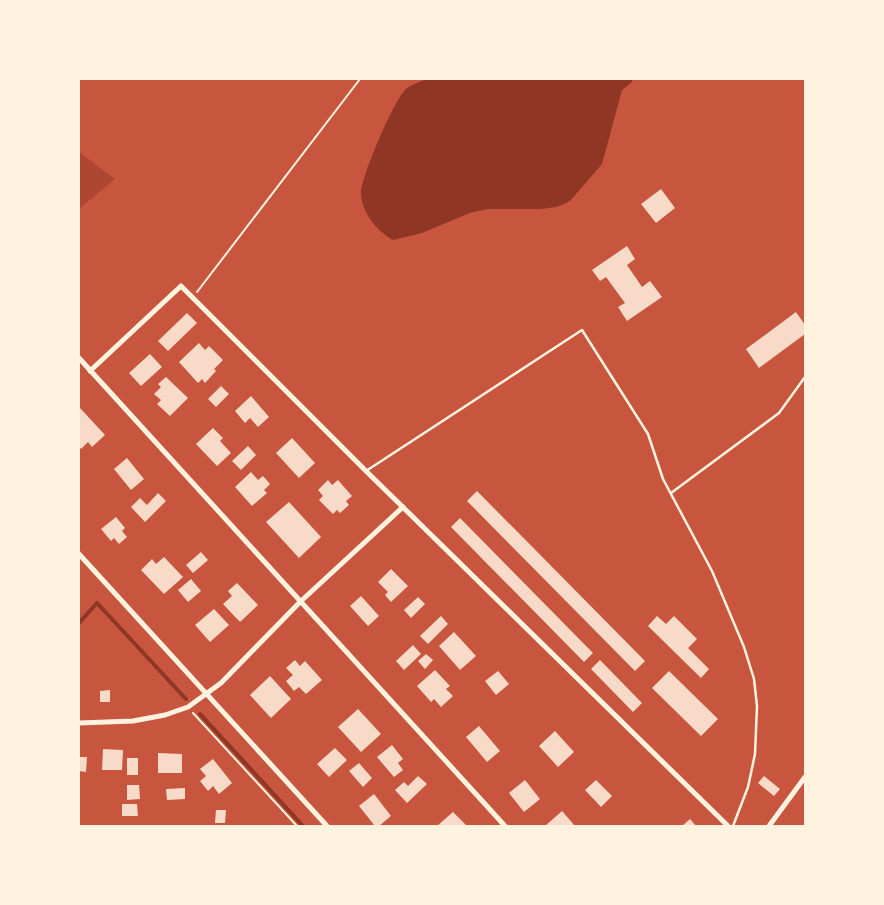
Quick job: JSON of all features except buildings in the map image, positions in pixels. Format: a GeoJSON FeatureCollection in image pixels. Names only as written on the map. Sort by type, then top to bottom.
{"type":"FeatureCollection","features":[{"type":"Feature","properties":{"kind":"street"},"geometry":{"type":"LineString","coordinates":[[90,371],[181,286],[366,471],[728,826]]}},
{"type":"Feature","properties":{"kind":"street"},"geometry":{"type":"LineString","coordinates":[[79,358],[505,826]]}},
{"type":"Feature","properties":{"kind":"street"},"geometry":{"type":"LineString","coordinates":[[79,723],[133,721],[165,715],[188,708],[221,683],[300,602],[403,507]]}},
{"type":"Feature","properties":{"kind":"street"},"geometry":{"type":"LineString","coordinates":[[79,554],[327,826]]}},
{"type":"Feature","properties":{"kind":"street"},"geometry":{"type":"LineString","coordinates":[[769,826],[805,777]]}},
{"type":"Feature","properties":{"kind":"lane"},"geometry":{"type":"LineString","coordinates":[[366,471],[582,330],[648,434],[663,479],[712,571],[744,648],[754,679],[757,706],[754,754],[748,787],[733,826]]}},
{"type":"Feature","properties":{"kind":"lane"},"geometry":{"type":"LineString","coordinates":[[671,493],[779,413],[805,376]]}},
{"type":"Feature","properties":{"kind":"path"},"geometry":{"type":"LineString","coordinates":[[193,298],[360,79]]}},
{"type":"Feature","properties":{"kind":"path"},"geometry":{"type":"LineString","coordinates":[[188,708],[297,826]]}},
{"type":"Feature","properties":{"kind":"shaded area"},"geometry":{"type":"Polygon","coordinates":[[[428,79],[633,79],[622,90],[602,164],[570,201],[557,207],[541,209],[487,209],[470,213],[422,233],[393,240],[381,232],[367,215],[362,201],[362,186],[379,139],[401,95],[411,86],[428,79]]]}},
{"type":"Feature","properties":{"kind":"shaded area"},"geometry":{"type":"Polygon","coordinates":[[[79,152],[115,179],[79,209],[79,152]]]}},
{"type":"Feature","properties":{"kind":"waterway"},"geometry":{"type":"LineString","coordinates":[[79,623],[97,603],[186,699]]}},
{"type":"Feature","properties":{"kind":"waterway"},"geometry":{"type":"LineString","coordinates":[[200,714],[303,826]]}}]}
